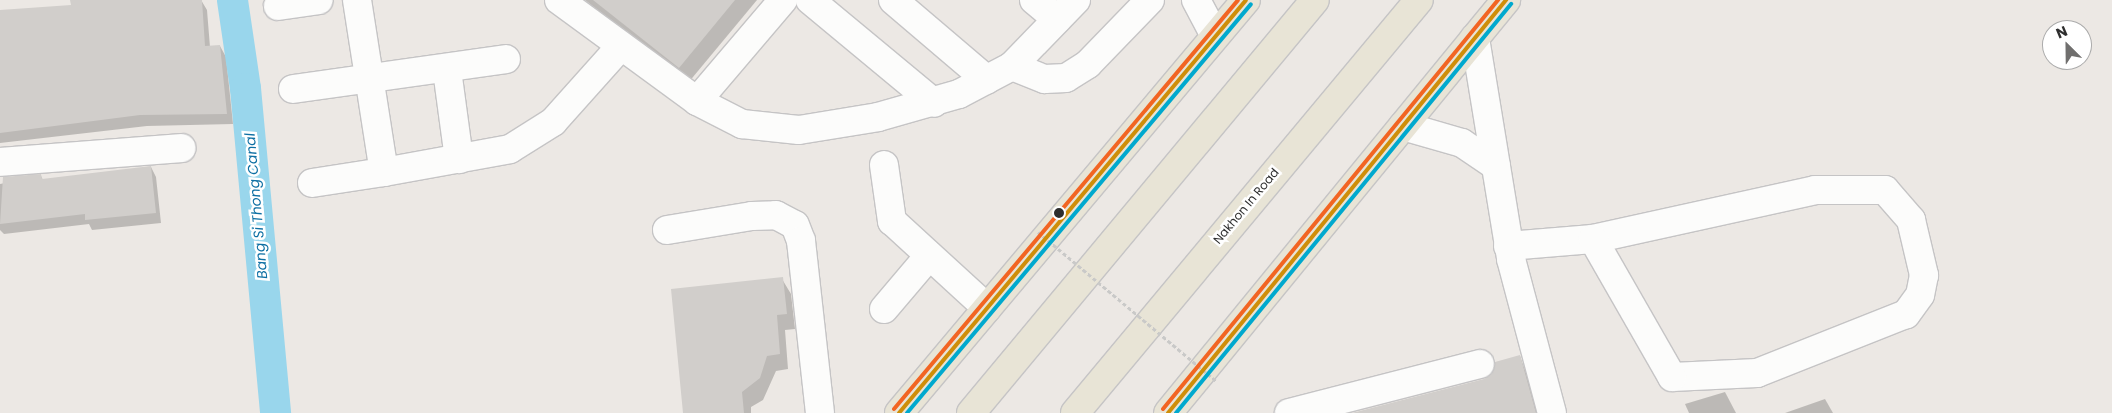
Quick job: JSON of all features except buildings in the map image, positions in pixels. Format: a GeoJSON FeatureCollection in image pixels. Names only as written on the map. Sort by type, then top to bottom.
{"type":"FeatureCollection","features":[{"type":"Feature","properties":{"kind":"main road"},"geometry":{"type":"LineString","coordinates":[[899,413],[1246,0]]}},
{"type":"Feature","properties":{"kind":"main road"},"geometry":{"type":"LineString","coordinates":[[970,413],[1314,0]]}},
{"type":"Feature","properties":{"kind":"main road","name":"Nakhon In Road"},"geometry":{"type":"LineString","coordinates":[[1075,413],[1419,0]]}},
{"type":"Feature","properties":{"kind":"main road"},"geometry":{"type":"LineString","coordinates":[[1168,413],[1506,0]]}},
{"type":"Feature","properties":{"kind":"main road"},"geometry":{"type":"LineString","coordinates":[[920,413],[942,361]]}},
{"type":"Feature","properties":{"kind":"street"},"geometry":{"type":"LineString","coordinates":[[278,6],[319,0]]}},
{"type":"Feature","properties":{"kind":"street"},"geometry":{"type":"LineString","coordinates":[[357,0],[384,172]]}},
{"type":"Feature","properties":{"kind":"street"},"geometry":{"type":"LineString","coordinates":[[560,0],[620,47],[697,101],[763,130],[799,130],[869,119],[934,103],[987,80],[1012,66],[1076,0]]}},
{"type":"Feature","properties":{"kind":"street"},"geometry":{"type":"LineString","coordinates":[[697,101],[783,0]]}},
{"type":"Feature","properties":{"kind":"street"},"geometry":{"type":"LineString","coordinates":[[810,0],[934,103]]}},
{"type":"Feature","properties":{"kind":"street"},"geometry":{"type":"LineString","coordinates":[[893,0],[987,80]]}},
{"type":"Feature","properties":{"kind":"street"},"geometry":{"type":"LineString","coordinates":[[1034,0],[1057,20]]}},
{"type":"Feature","properties":{"kind":"street"},"geometry":{"type":"LineString","coordinates":[[1012,66],[1045,79],[1066,78],[1088,64],[1150,0]]}},
{"type":"Feature","properties":{"kind":"street"},"geometry":{"type":"LineString","coordinates":[[1196,0],[1215,35]]}},
{"type":"Feature","properties":{"kind":"street"},"geometry":{"type":"LineString","coordinates":[[1474,38],[1508,246],[1552,413]]}},
{"type":"Feature","properties":{"kind":"street"},"geometry":{"type":"LineString","coordinates":[[312,183],[510,149],[553,122],[620,47]]}},
{"type":"Feature","properties":{"kind":"street"},"geometry":{"type":"LineString","coordinates":[[293,90],[447,70],[506,59]]}},
{"type":"Feature","properties":{"kind":"street"},"geometry":{"type":"LineString","coordinates":[[447,70],[459,159]]}},
{"type":"Feature","properties":{"kind":"street"},"geometry":{"type":"LineString","coordinates":[[1403,126],[1462,143],[1496,166]]}},
{"type":"Feature","properties":{"kind":"street"},"geometry":{"type":"LineString","coordinates":[[0,162],[181,148]]}},
{"type":"Feature","properties":{"kind":"street"},"geometry":{"type":"LineString","coordinates":[[884,165],[892,221],[988,308]]}},
{"type":"Feature","properties":{"kind":"street"},"geometry":{"type":"LineString","coordinates":[[1508,246],[1593,239],[1815,190],[1885,190],[1911,220],[1924,275],[1920,295],[1906,314],[1757,373],[1672,377],[1593,239]]}},
{"type":"Feature","properties":{"kind":"street"},"geometry":{"type":"LineString","coordinates":[[667,230],[752,216],[776,215],[795,225],[801,241],[820,413]]}},
{"type":"Feature","properties":{"kind":"street"},"geometry":{"type":"LineString","coordinates":[[884,310],[929,256]]}},
{"type":"Feature","properties":{"kind":"street"},"geometry":{"type":"LineString","coordinates":[[1289,413],[1480,364]]}},
{"type":"Feature","properties":{"kind":"path"},"geometry":{"type":"LineString","coordinates":[[1038,232],[1216,381]]}},
{"type":"Feature","properties":{"kind":"waterway","name":"Bang Si Thong Canal"},"geometry":{"type":"LineString","coordinates":[[232,0],[245,88],[275,413]]}},
{"type":"Feature","properties":{"kind":"transit line"},"geometry":{"type":"LineString","coordinates":[[894,409],[1238,0]]}},
{"type":"Feature","properties":{"kind":"transit line"},"geometry":{"type":"LineString","coordinates":[[899,413],[1246,0]]}},
{"type":"Feature","properties":{"kind":"transit line"},"geometry":{"type":"LineString","coordinates":[[1163,409],[1498,0]]}},
{"type":"Feature","properties":{"kind":"transit line"},"geometry":{"type":"LineString","coordinates":[[1168,413],[1506,0]]}},
{"type":"Feature","properties":{"kind":"transit line"},"geometry":{"type":"LineString","coordinates":[[907,413],[1251,4]]}},
{"type":"Feature","properties":{"kind":"transit line"},"geometry":{"type":"LineString","coordinates":[[1176,413],[1511,4]]}}]}
